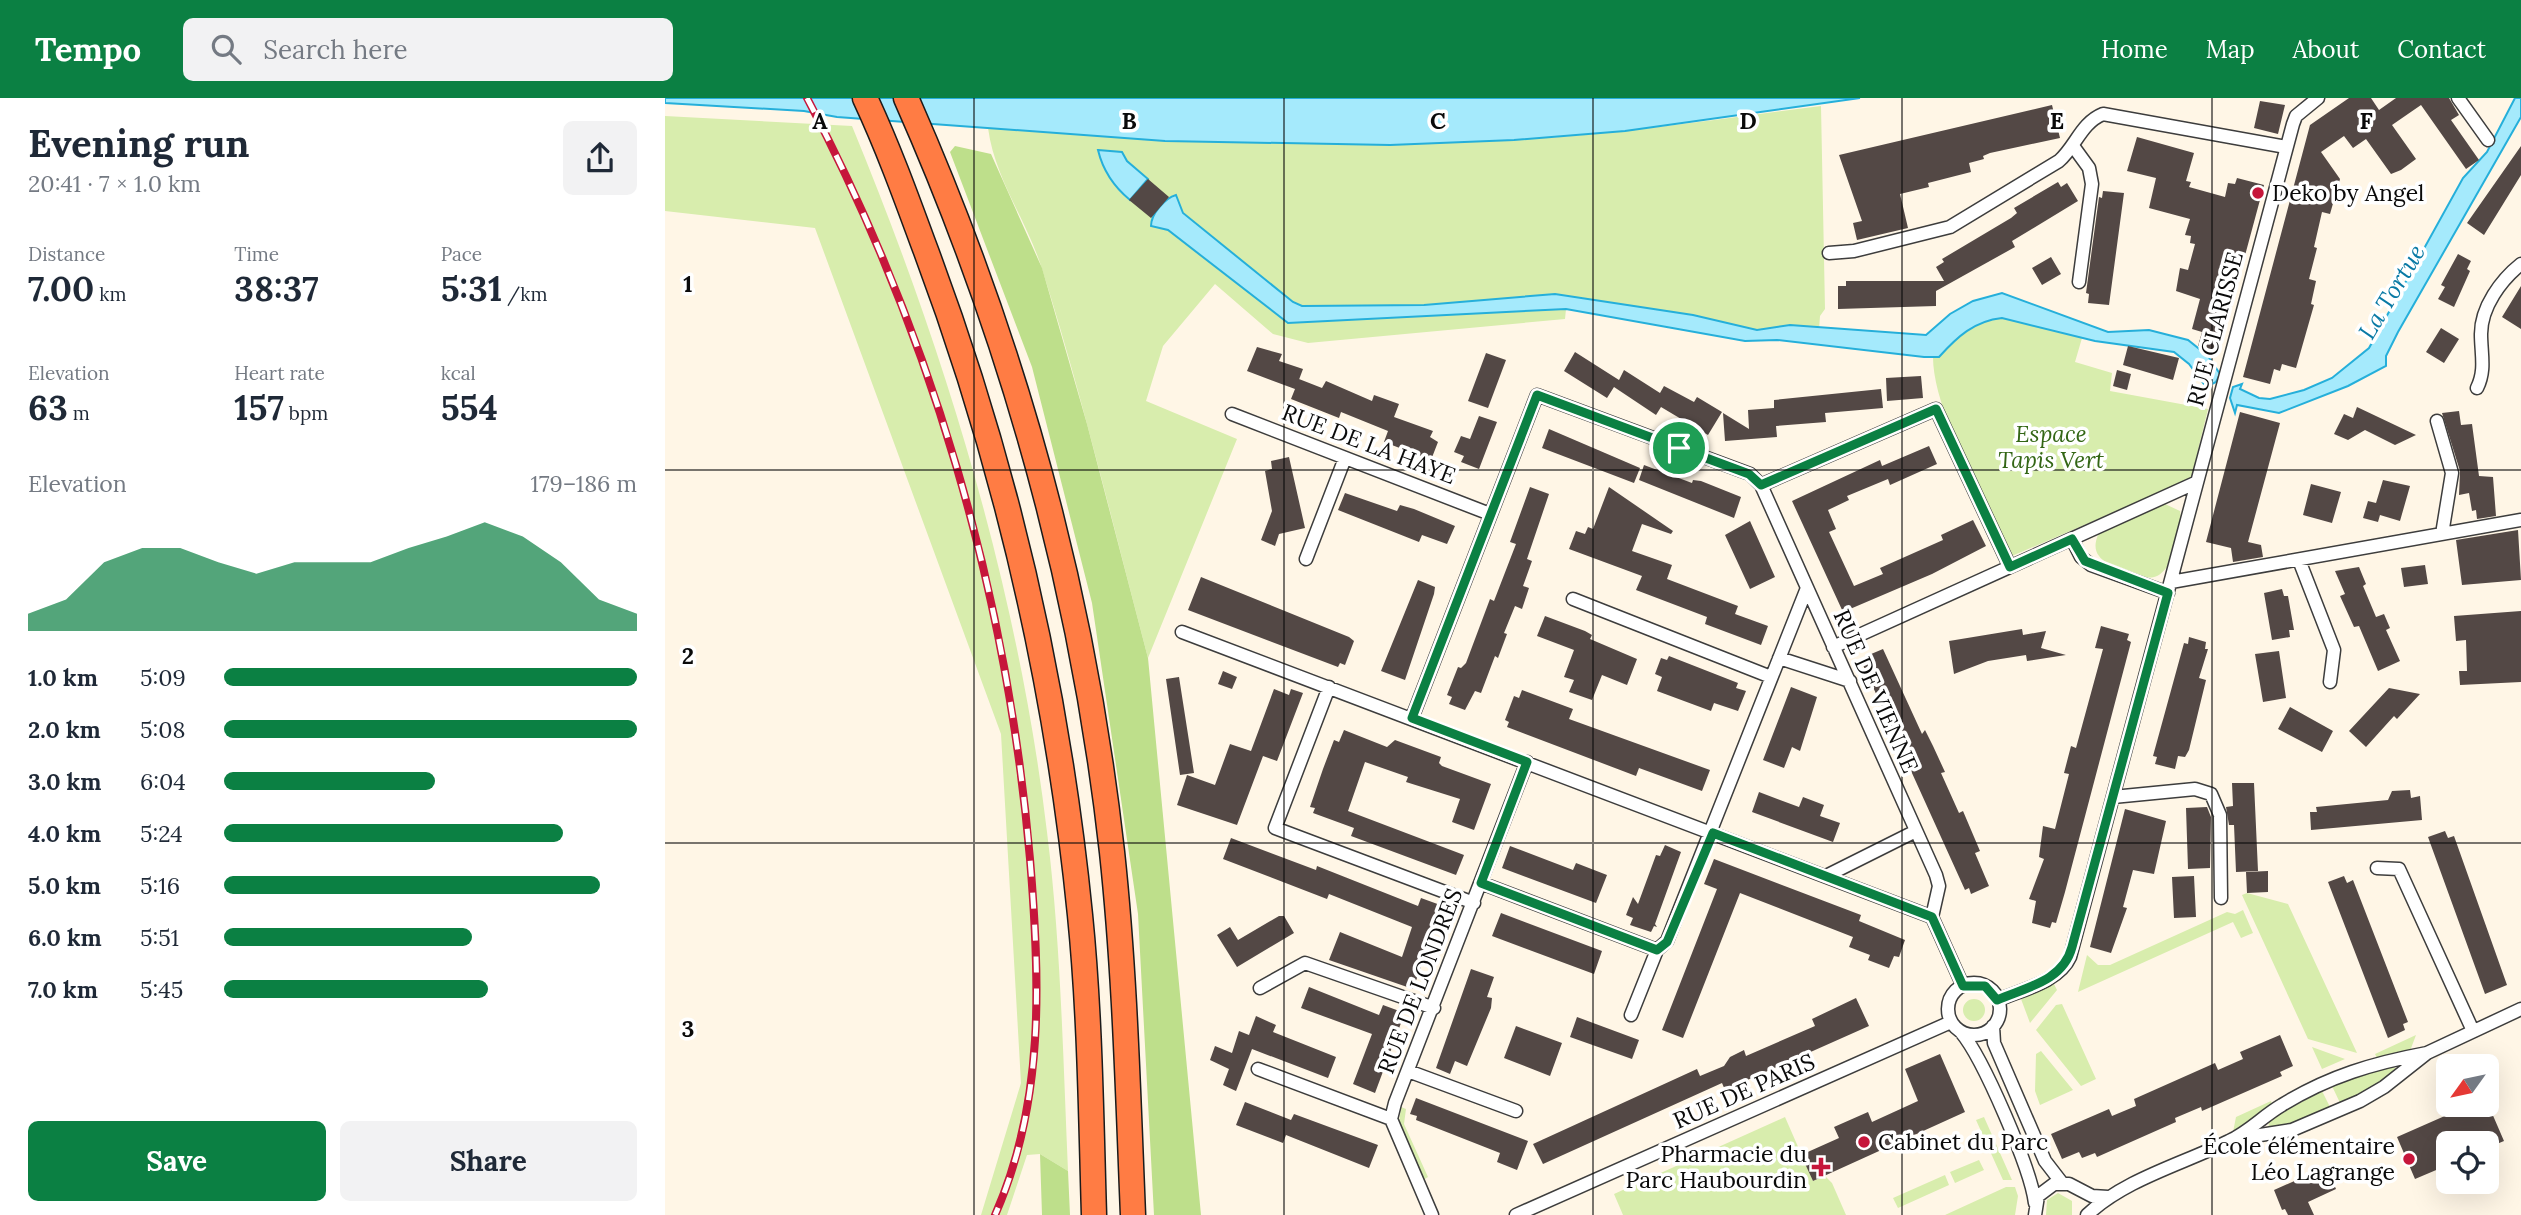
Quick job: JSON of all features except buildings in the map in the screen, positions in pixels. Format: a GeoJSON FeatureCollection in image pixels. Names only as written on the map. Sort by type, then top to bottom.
{"type":"FeatureCollection","features":[{"type":"Feature","properties":{"kind":"highway"},"geometry":{"type":"LineString","coordinates":[[865,98],[881,133],[978,399],[1017,538],[1041,644],[1066,797],[1081,919],[1094,1215]]}},
{"type":"Feature","properties":{"kind":"highway"},"geometry":{"type":"LineString","coordinates":[[906,98],[923,136],[1009,370],[1051,516],[1080,646],[1103,787],[1117,903],[1133,1215]]}},
{"type":"Feature","properties":{"kind":"street","name":"RUE CLARISSE"},"geometry":{"type":"LineString","coordinates":[[1997,1000],[2051,977],[2067,963],[2286,147],[2297,116],[2318,98]]}},
{"type":"Feature","properties":{"kind":"street"},"geometry":{"type":"LineString","coordinates":[[2458,98],[2488,140]]}},
{"type":"Feature","properties":{"kind":"street"},"geometry":{"type":"LineString","coordinates":[[1829,253],[1854,251],[1950,227],[2047,169],[2073,146],[2087,123],[2103,114],[2111,113],[2286,147]]}},
{"type":"Feature","properties":{"kind":"street"},"geometry":{"type":"LineString","coordinates":[[2073,146],[2089,168],[2092,184],[2079,282]]}},
{"type":"Feature","properties":{"kind":"street"},"geometry":{"type":"LineString","coordinates":[[2477,388],[2484,375],[2483,319],[2500,287],[2521,264]]}},
{"type":"Feature","properties":{"kind":"street"},"geometry":{"type":"LineString","coordinates":[[1412,718],[1537,395],[1749,474],[1761,485],[1936,409],[2010,567]]}},
{"type":"Feature","properties":{"kind":"street","name":"RUE DE LA HAYE"},"geometry":{"type":"LineString","coordinates":[[1232,414],[1490,514]]}},
{"type":"Feature","properties":{"kind":"street"},"geometry":{"type":"LineString","coordinates":[[2437,421],[2452,473],[2442,534]]}},
{"type":"Feature","properties":{"kind":"street"},"geometry":{"type":"LineString","coordinates":[[1305,559],[1345,458]]}},
{"type":"Feature","properties":{"kind":"street"},"geometry":{"type":"LineString","coordinates":[[1833,647],[2195,483]]}},
{"type":"Feature","properties":{"kind":"street","name":"RUE DE VIENNE"},"geometry":{"type":"LineString","coordinates":[[1761,485],[1939,886],[1932,917]]}},
{"type":"Feature","properties":{"kind":"street"},"geometry":{"type":"LineString","coordinates":[[2072,539],[2085,561],[2169,588],[2299,560],[2521,520]]}},
{"type":"Feature","properties":{"kind":"street"},"geometry":{"type":"LineString","coordinates":[[2299,560],[2334,650],[2330,682]]}},
{"type":"Feature","properties":{"kind":"street"},"geometry":{"type":"LineString","coordinates":[[1631,1015],[1657,950],[1667,942],[1713,833],[1807,588]]}},
{"type":"Feature","properties":{"kind":"street"},"geometry":{"type":"LineString","coordinates":[[1573,599],[1771,677]]}},
{"type":"Feature","properties":{"kind":"street"},"geometry":{"type":"LineString","coordinates":[[1182,632],[1932,917],[1963,986]]}},
{"type":"Feature","properties":{"kind":"street"},"geometry":{"type":"LineString","coordinates":[[1779,658],[1850,681]]}},
{"type":"Feature","properties":{"kind":"street"},"geometry":{"type":"LineString","coordinates":[[1329,687],[1275,828],[1473,904]]}},
{"type":"Feature","properties":{"kind":"street","name":"RUE DE LONDRES"},"geometry":{"type":"LineString","coordinates":[[1391,1119],[1527,762]]}},
{"type":"Feature","properties":{"kind":"street"},"geometry":{"type":"LineString","coordinates":[[2113,797],[2195,789],[2211,794],[2220,815],[2221,898]]}},
{"type":"Feature","properties":{"kind":"street"},"geometry":{"type":"LineString","coordinates":[[1826,876],[1916,831]]}},
{"type":"Feature","properties":{"kind":"street"},"geometry":{"type":"LineString","coordinates":[[2377,868],[2399,869],[2473,1031]]}},
{"type":"Feature","properties":{"kind":"street"},"geometry":{"type":"LineString","coordinates":[[1481,883],[1657,950]]}},
{"type":"Feature","properties":{"kind":"street"},"geometry":{"type":"LineString","coordinates":[[1260,988],[1305,963],[1434,1008]]}},
{"type":"Feature","properties":{"kind":"street"},"geometry":{"type":"LineString","coordinates":[[2035,1209],[2030,1177],[1976,1054],[1951,1022],[1948,1012],[1950,999],[1963,986],[1985,986],[1997,1000],[1999,1014],[1993,1026],[1994,1043],[2045,1161],[2062,1183],[2080,1192],[2108,1197]]}},
{"type":"Feature","properties":{"kind":"street"},"geometry":{"type":"LineString","coordinates":[[2230,1141],[2308,1125],[2377,1092],[2427,1053],[2521,1009]]}},
{"type":"Feature","properties":{"kind":"street","name":"RUE DE PARIS"},"geometry":{"type":"LineString","coordinates":[[1515,1215],[1951,1022]]}},
{"type":"Feature","properties":{"kind":"street"},"geometry":{"type":"LineString","coordinates":[[1961,1032],[1979,1035],[1993,1026]]}},
{"type":"Feature","properties":{"kind":"street"},"geometry":{"type":"LineString","coordinates":[[2086,1215],[2108,1197],[2230,1141],[2284,1103],[2357,1068],[2427,1053]]}},
{"type":"Feature","properties":{"kind":"street"},"geometry":{"type":"LineString","coordinates":[[1258,1069],[1391,1119],[1432,1215]]}},
{"type":"Feature","properties":{"kind":"street"},"geometry":{"type":"LineString","coordinates":[[1408,1071],[1516,1111]]}},
{"type":"Feature","properties":{"kind":"street"},"geometry":{"type":"LineString","coordinates":[[2035,1209],[2043,1189],[2062,1183]]}},
{"type":"Feature","properties":{"kind":"street"},"geometry":{"type":"LineString","coordinates":[[2080,1192],[2085,1202],[2086,1215]]}},
{"type":"Feature","properties":{"kind":"green space"},"geometry":{"type":"Polygon","coordinates":[[[1821,106],[1825,309],[1820,316],[1819,329],[1790,325],[1757,330],[1693,315],[1555,294],[1424,305],[1302,306],[1293,302],[1183,213],[1176,196],[1151,226],[1168,229],[1288,323],[1566,309],[1565,319],[1308,343],[1273,334],[1215,284],[1163,346],[1146,401],[1237,439],[1148,658],[1058,320],[1037,254],[997,165],[988,128],[1249,142],[1445,142],[1589,134],[1821,106]]]}},
{"type":"Feature","properties":{"kind":"green space"},"geometry":{"type":"Polygon","coordinates":[[[665,116],[852,126],[918,297],[947,384],[997,561],[1017,651],[1034,741],[1055,916],[1068,1171],[1040,1154],[1027,1155],[1007,1215],[981,1215],[1021,1083],[1001,734],[815,228],[665,211],[665,116]]]}},
{"type":"Feature","properties":{"kind":"green space"},"geometry":{"type":"Polygon","coordinates":[[[955,146],[991,154],[1042,268],[1087,424],[1148,658],[1201,1215],[1154,1215],[1138,914],[1092,603],[1032,367],[950,152],[955,146]]]}},
{"type":"Feature","properties":{"kind":"green space","name":"Espace Tapis Vert"},"geometry":{"type":"Polygon","coordinates":[[[2002,318],[2082,338],[2075,362],[2112,373],[2110,391],[2208,409],[2191,479],[2012,556],[1951,430],[1935,379],[1933,357],[1939,356],[1959,336],[1975,326],[2002,318]]]}},
{"type":"Feature","properties":{"kind":"green space"},"geometry":{"type":"Polygon","coordinates":[[[2165,504],[2180,511],[2181,518],[2167,567],[2161,574],[2142,576],[2109,564],[2098,555],[2096,542],[2099,533],[2165,504]]]}},
{"type":"Feature","properties":{"kind":"green space"},"geometry":{"type":"Polygon","coordinates":[[[2247,893],[2288,904],[2357,1053],[2308,1039],[2242,895],[2247,893]]]}},
{"type":"Feature","properties":{"kind":"green space"},"geometry":{"type":"Polygon","coordinates":[[[2243,910],[2253,933],[2241,938],[2233,922],[2078,992],[2087,955],[2098,965],[2110,965],[2227,912],[2235,914],[2243,910]]]}},
{"type":"Feature","properties":{"kind":"green space"},"geometry":{"type":"Polygon","coordinates":[[[2054,984],[2057,990],[2030,1023],[2021,999],[2054,984]]]}},
{"type":"Feature","properties":{"kind":"green space"},"geometry":{"type":"Polygon","coordinates":[[[1970,999],[1978,999],[1985,1006],[1985,1014],[1978,1021],[1970,1021],[1963,1014],[1963,1006],[1970,999]]]}},
{"type":"Feature","properties":{"kind":"green space"},"geometry":{"type":"Polygon","coordinates":[[[2062,1004],[2096,1079],[2081,1086],[2036,1030],[2056,1005],[2062,1004]]]}},
{"type":"Feature","properties":{"kind":"green space"},"geometry":{"type":"Polygon","coordinates":[[[2416,1035],[2410,1051],[2377,1058],[2375,1054],[2416,1035]]]}},
{"type":"Feature","properties":{"kind":"green space"},"geometry":{"type":"Polygon","coordinates":[[[2312,1047],[2345,1059],[2322,1069],[2312,1047]]]}},
{"type":"Feature","properties":{"kind":"green space"},"geometry":{"type":"Polygon","coordinates":[[[2041,1051],[2073,1090],[2040,1105],[2035,1091],[2036,1054],[2041,1051]]]}},
{"type":"Feature","properties":{"kind":"green space"},"geometry":{"type":"Polygon","coordinates":[[[2393,1066],[2396,1069],[2381,1084],[2341,1105],[2332,1086],[2361,1073],[2393,1066]]]}},
{"type":"Feature","properties":{"kind":"green space"},"geometry":{"type":"Polygon","coordinates":[[[2322,1091],[2331,1109],[2289,1126],[2268,1128],[2270,1119],[2322,1091]]]}},
{"type":"Feature","properties":{"kind":"green space"},"geometry":{"type":"Polygon","coordinates":[[[2271,1101],[2272,1104],[2233,1132],[2236,1117],[2271,1101]]]}},
{"type":"Feature","properties":{"kind":"green space"},"geometry":{"type":"Polygon","coordinates":[[[1401,1107],[1406,1109],[1404,1124],[1428,1177],[1423,1180],[1399,1123],[1401,1107]]]}},
{"type":"Feature","properties":{"kind":"green space"},"geometry":{"type":"Polygon","coordinates":[[[1785,1117],[1813,1181],[1825,1176],[1832,1183],[1846,1215],[1623,1215],[1614,1194],[1785,1117]]]}},
{"type":"Feature","properties":{"kind":"green space"},"geometry":{"type":"Polygon","coordinates":[[[1984,1117],[2012,1180],[2003,1180],[1976,1120],[1984,1117]]]}},
{"type":"Feature","properties":{"kind":"green space"},"geometry":{"type":"Polygon","coordinates":[[[1040,1154],[1068,1171],[1070,1215],[1042,1215],[1040,1154]]]}},
{"type":"Feature","properties":{"kind":"green space"},"geometry":{"type":"Polygon","coordinates":[[[1979,1160],[1984,1170],[1955,1183],[1950,1172],[1979,1160]]]}},
{"type":"Feature","properties":{"kind":"green space"},"geometry":{"type":"Polygon","coordinates":[[[1945,1175],[1949,1185],[1898,1208],[1893,1198],[1945,1175]]]}},
{"type":"Feature","properties":{"kind":"green space"},"geometry":{"type":"Polygon","coordinates":[[[2006,1187],[2015,1187],[2018,1196],[2015,1215],[1945,1215],[2006,1187]]]}},
{"type":"Feature","properties":{"kind":"green space"},"geometry":{"type":"Polygon","coordinates":[[[2058,1193],[2072,1201],[2072,1215],[2046,1215],[2047,1200],[2058,1193]]]}},
{"type":"Feature","properties":{"kind":"water"},"geometry":{"type":"Polygon","coordinates":[[[665,98],[1860,98],[1625,131],[1514,140],[1390,145],[1165,141],[837,117],[804,111],[665,103],[665,98]]]}},
{"type":"Feature","properties":{"kind":"water"},"geometry":{"type":"Polygon","coordinates":[[[2515,98],[2521,98],[2521,117],[2398,332],[2386,356],[2386,366],[2348,386],[2279,413],[2237,405],[2235,413],[2230,398],[2233,387],[2242,384],[2240,389],[2259,398],[2270,399],[2304,390],[2332,378],[2369,348],[2463,178],[2487,152],[2515,98]]]}},
{"type":"Feature","properties":{"kind":"water"},"geometry":{"type":"Polygon","coordinates":[[[1098,150],[1122,152],[1127,161],[1148,179],[1130,200],[1109,178],[1098,150]]]}},
{"type":"Feature","properties":{"kind":"water"},"geometry":{"type":"Polygon","coordinates":[[[1176,195],[1183,213],[1293,302],[1302,306],[1424,305],[1555,294],[1693,315],[1757,330],[1790,325],[1926,335],[1950,314],[1973,301],[2002,293],[2108,332],[2149,330],[2188,340],[2208,356],[2220,374],[2216,382],[2206,387],[2189,364],[2174,352],[2095,341],[2002,318],[1975,326],[1939,357],[1777,340],[1745,341],[1566,309],[1288,323],[1168,230],[1151,226],[1159,207],[1176,195]]]}},
{"type":"Feature","properties":{"kind":"railway"},"geometry":{"type":"LineString","coordinates":[[807,98],[852,188],[891,279],[926,373],[957,468],[1003,661],[1019,760],[1030,859],[1037,995],[1031,1085],[1023,1129],[995,1215]]}},
{"type":"Feature","properties":{"kind":"place","name":"Deko by Angel"},"geometry":{"type":"Point","coordinates":[2258,193]}},
{"type":"Feature","properties":{"kind":"place","name":"Cabinet du Parc"},"geometry":{"type":"Point","coordinates":[1864,1142]}},
{"type":"Feature","properties":{"kind":"place","name":"École élémentaire Léo Lagrange"},"geometry":{"type":"Point","coordinates":[2409,1159]}},
{"type":"Feature","properties":{"kind":"place","name":"Pharmacie du Parc Haubourdin"},"geometry":{"type":"Point","coordinates":[1821,1167]}},
{"type":"Feature","properties":{"kind":"route"},"geometry":{"type":"LineString","coordinates":[[1537,395],[1679,448],[1754,476],[1761,485],[1936,409],[2010,567],[2072,539],[2081,557],[2091,565],[2168,593],[2070,957],[2056,974],[1997,1000],[1985,986],[1963,986],[1932,917],[1713,833],[1667,942],[1657,950],[1481,883],[1527,762],[1412,718],[1537,395]]}},
{"type":"Feature","properties":{"kind":"water label","name":"La Tortue"},"geometry":{"type":"Point","coordinates":[2392,292]}}]}
